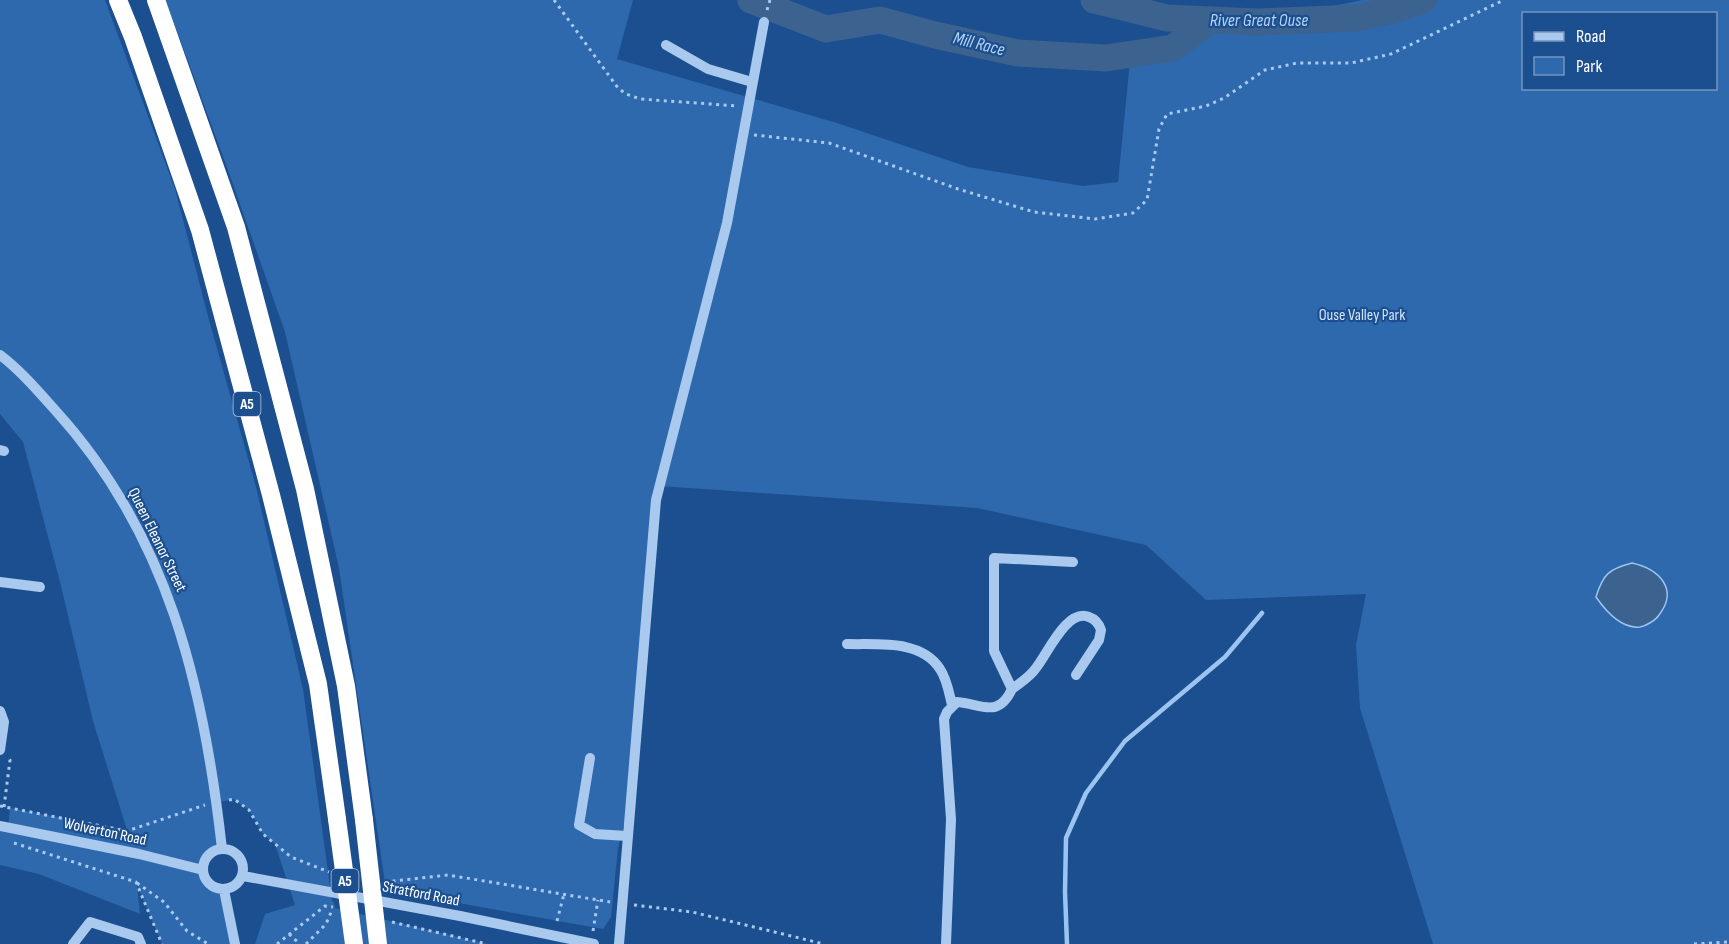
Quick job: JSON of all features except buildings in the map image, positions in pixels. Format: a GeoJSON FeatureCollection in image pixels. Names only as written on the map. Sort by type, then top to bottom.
{"type":"FeatureCollection","features":[{"type":"Feature","properties":{"kind":"highway","name":"A5"},"geometry":{"type":"LineString","coordinates":[[118,0],[200,230],[268,483],[318,684],[354,944]]}},
{"type":"Feature","properties":{"kind":"highway","name":"A5"},"geometry":{"type":"LineString","coordinates":[[156,0],[236,227],[304,489],[346,686],[378,944]]}},
{"type":"Feature","properties":{"kind":"street"},"geometry":{"type":"LineString","coordinates":[[619,944],[656,500],[727,223],[764,22]]}},
{"type":"Feature","properties":{"kind":"street"},"geometry":{"type":"LineString","coordinates":[[666,45],[708,69],[752,82]]}},
{"type":"Feature","properties":{"kind":"street","name":"Queen Eleanor Street"},"geometry":{"type":"LineString","coordinates":[[0,355],[67,423],[105,473],[136,524],[153,559],[175,613],[198,696],[222,849]]}},
{"type":"Feature","properties":{"kind":"street"},"geometry":{"type":"LineString","coordinates":[[1012,690],[994,651],[994,558],[1072,562]]}},
{"type":"Feature","properties":{"kind":"street"},"geometry":{"type":"LineString","coordinates":[[0,582],[40,586]]}},
{"type":"Feature","properties":{"kind":"street"},"geometry":{"type":"LineString","coordinates":[[946,944],[951,819],[944,719],[952,705],[957,702],[983,708],[998,707],[1008,698],[1012,690],[1035,669],[1067,623],[1074,616],[1084,615],[1093,618],[1101,630],[1099,640],[1076,675]]}},
{"type":"Feature","properties":{"kind":"street"},"geometry":{"type":"LineString","coordinates":[[847,644],[901,646],[925,655],[941,669],[952,705]]}},
{"type":"Feature","properties":{"kind":"street"},"geometry":{"type":"LineString","coordinates":[[0,711],[4,722],[3,753]]}},
{"type":"Feature","properties":{"kind":"street"},"geometry":{"type":"LineString","coordinates":[[590,758],[579,825],[595,834],[627,836]]}},
{"type":"Feature","properties":{"kind":"street","name":"Wolverton Road"},"geometry":{"type":"LineString","coordinates":[[4,826],[139,854],[203,870]]}},
{"type":"Feature","properties":{"kind":"street"},"geometry":{"type":"LineString","coordinates":[[222,849],[229,850],[240,857],[244,870],[238,883],[224,890],[206,881],[203,870],[208,856],[222,849]]}},
{"type":"Feature","properties":{"kind":"street","name":"Stratford Road"},"geometry":{"type":"LineString","coordinates":[[243,876],[460,916],[593,944]]}},
{"type":"Feature","properties":{"kind":"street"},"geometry":{"type":"LineString","coordinates":[[224,890],[235,944]]}},
{"type":"Feature","properties":{"kind":"street"},"geometry":{"type":"LineString","coordinates":[[73,944],[90,922],[138,938],[141,944]]}},
{"type":"Feature","properties":{"kind":"path"},"geometry":{"type":"LineString","coordinates":[[554,0],[618,88],[645,99],[748,106]]}},
{"type":"Feature","properties":{"kind":"path"},"geometry":{"type":"LineString","coordinates":[[744,133],[829,143],[958,189],[1034,212],[1095,219],[1133,213],[1147,200],[1159,129],[1167,114],[1206,106],[1224,98],[1265,70],[1297,63],[1351,63],[1391,54],[1504,0]]}},
{"type":"Feature","properties":{"kind":"path"},"geometry":{"type":"LineString","coordinates":[[3,753],[10,760],[2,806],[127,831],[196,807],[234,799],[249,810],[263,834],[291,857],[325,871]]}},
{"type":"Feature","properties":{"kind":"path"},"geometry":{"type":"LineString","coordinates":[[10,808],[4,826],[10,842],[136,882],[164,902],[187,931],[208,944]]}},
{"type":"Feature","properties":{"kind":"path"},"geometry":{"type":"LineString","coordinates":[[386,882],[448,875],[622,904],[692,912],[824,944]]}},
{"type":"Feature","properties":{"kind":"path"},"geometry":{"type":"LineString","coordinates":[[136,882],[162,944]]}},
{"type":"Feature","properties":{"kind":"path"},"geometry":{"type":"LineString","coordinates":[[557,921],[564,894]]}},
{"type":"Feature","properties":{"kind":"path"},"geometry":{"type":"LineString","coordinates":[[593,944],[598,900]]}},
{"type":"Feature","properties":{"kind":"path"},"geometry":{"type":"LineString","coordinates":[[277,944],[325,906],[334,907],[326,924],[306,944]]}},
{"type":"Feature","properties":{"kind":"path"},"geometry":{"type":"LineString","coordinates":[[391,921],[487,944]]}},
{"type":"Feature","properties":{"kind":"path"},"geometry":{"type":"LineString","coordinates":[[289,934],[300,944]]}},
{"type":"Feature","properties":{"kind":"path"},"geometry":{"type":"LineString","coordinates":[[1694,944],[1729,942]]}},
{"type":"Feature","properties":{"kind":"green space"},"geometry":{"type":"Polygon","coordinates":[[[0,0],[105,0],[175,189],[256,487],[303,689],[332,901],[335,908],[487,944],[255,944],[265,914],[295,905],[275,844],[263,834],[249,810],[233,799],[215,803],[222,849],[214,852],[204,862],[203,874],[212,886],[220,890],[235,944],[162,944],[137,885],[140,914],[39,874],[0,865],[0,829],[8,827],[10,808],[127,830],[93,721],[60,582],[23,442],[0,414],[0,0]]]}},
{"type":"Feature","properties":{"kind":"green space","name":"Ouse Valley Park"},"geometry":{"type":"Polygon","coordinates":[[[163,0],[633,0],[617,59],[837,123],[968,167],[1083,186],[1118,182],[1132,41],[1172,39],[1362,0],[1729,0],[1729,944],[1433,944],[1360,708],[1356,645],[1366,594],[1206,600],[1146,545],[977,508],[660,486],[631,797],[618,848],[611,917],[603,929],[386,890],[339,568],[285,332],[177,31],[163,0]]]}},
{"type":"Feature","properties":{"kind":"shaded area"},"geometry":{"type":"Polygon","coordinates":[[[1632,563],[1658,575],[1666,589],[1667,597],[1665,606],[1656,619],[1640,627],[1620,622],[1596,597],[1601,583],[1612,570],[1632,563]]]}},
{"type":"Feature","properties":{"kind":"waterway","name":"Mill Race"},"geometry":{"type":"LineString","coordinates":[[751,0],[826,29],[880,20],[1018,53],[1106,58],[1173,48],[1206,23]]}},
{"type":"Feature","properties":{"kind":"waterway","name":"River Great Ouse"},"geometry":{"type":"LineString","coordinates":[[1094,0],[1167,18],[1257,22],[1356,18],[1393,10],[1423,0]]}},
{"type":"Feature","properties":{"kind":"waterway"},"geometry":{"type":"LineString","coordinates":[[1067,944],[1066,838],[1086,793],[1125,741],[1225,657],[1262,613]]}}]}
